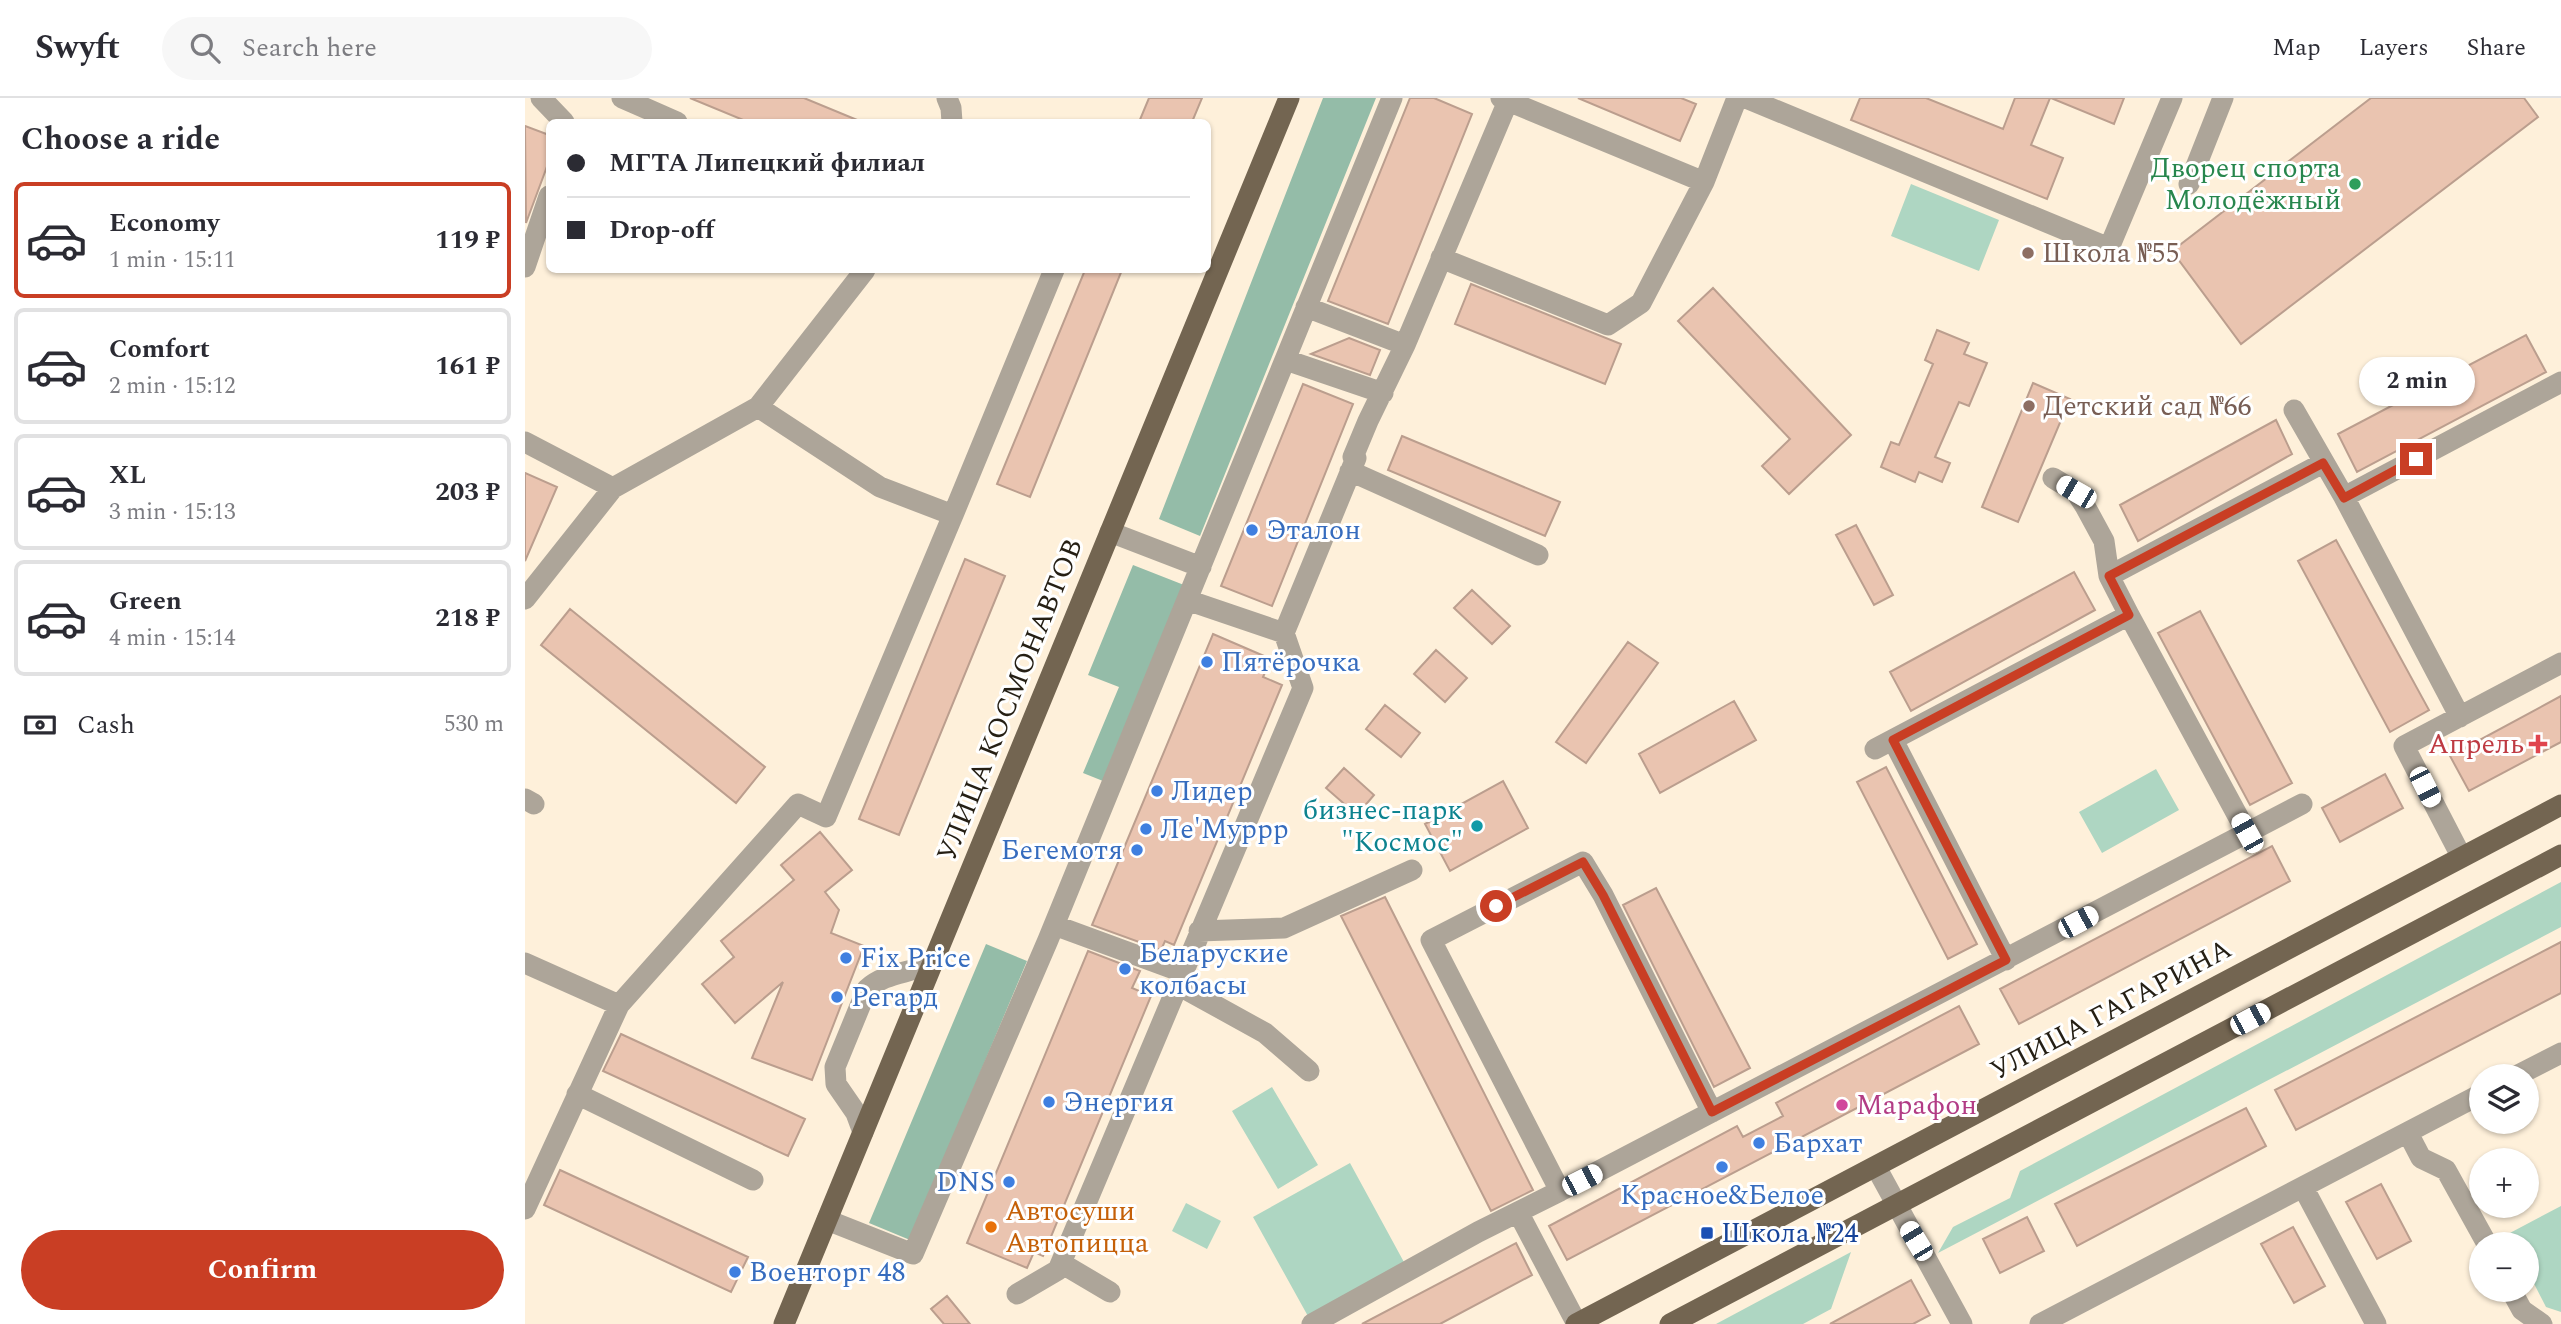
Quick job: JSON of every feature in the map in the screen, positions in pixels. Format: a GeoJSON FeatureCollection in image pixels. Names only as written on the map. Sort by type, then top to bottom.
{"type":"FeatureCollection","features":[{"type":"Feature","properties":{"kind":"main road","name":"УЛИЦА КОСМОНАВТОВ"},"geometry":{"type":"LineString","coordinates":[[784,1324],[1289,98]]}},
{"type":"Feature","properties":{"kind":"main road","name":"УЛИЦА ГАГАРИНА"},"geometry":{"type":"LineString","coordinates":[[1576,1324],[2561,805]]}},
{"type":"Feature","properties":{"kind":"main road"},"geometry":{"type":"LineString","coordinates":[[1670,1324],[2561,855]]}},
{"type":"Feature","properties":{"kind":"street"},"geometry":{"type":"LineString","coordinates":[[541,98],[561,119]]}},
{"type":"Feature","properties":{"kind":"street"},"geometry":{"type":"LineString","coordinates":[[622,98],[670,119]]}},
{"type":"Feature","properties":{"kind":"street"},"geometry":{"type":"LineString","coordinates":[[947,98],[952,119]]}},
{"type":"Feature","properties":{"kind":"street"},"geometry":{"type":"LineString","coordinates":[[827,1220],[913,1254],[1054,925],[1392,98]]}},
{"type":"Feature","properties":{"kind":"street"},"geometry":{"type":"LineString","coordinates":[[1441,258],[1608,325],[1641,303],[1704,182],[1734,100],[2109,248],[2172,98]]}},
{"type":"Feature","properties":{"kind":"street"},"geometry":{"type":"LineString","coordinates":[[2189,184],[2223,98]]}},
{"type":"Feature","properties":{"kind":"street"},"geometry":{"type":"LineString","coordinates":[[1017,1293],[1058,1270],[1303,688],[1284,633],[1368,421],[1405,345],[1504,99],[1704,182]]}},
{"type":"Feature","properties":{"kind":"street"},"geometry":{"type":"LineString","coordinates":[[525,267],[546,205]]}},
{"type":"Feature","properties":{"kind":"street"},"geometry":{"type":"LineString","coordinates":[[525,599],[613,488],[758,407],[863,273]]}},
{"type":"Feature","properties":{"kind":"street"},"geometry":{"type":"LineString","coordinates":[[525,1209],[619,1005],[799,804],[826,817],[1053,273]]}},
{"type":"Feature","properties":{"kind":"street"},"geometry":{"type":"LineString","coordinates":[[1306,307],[1405,345]]}},
{"type":"Feature","properties":{"kind":"street"},"geometry":{"type":"LineString","coordinates":[[1286,360],[1383,393]]}},
{"type":"Feature","properties":{"kind":"street"},"geometry":{"type":"LineString","coordinates":[[2344,498],[2561,382]]}},
{"type":"Feature","properties":{"kind":"street"},"geometry":{"type":"LineString","coordinates":[[758,407],[880,487],[953,515]]}},
{"type":"Feature","properties":{"kind":"street"},"geometry":{"type":"LineString","coordinates":[[2294,410],[2344,498],[2460,717]]}},
{"type":"Feature","properties":{"kind":"street"},"geometry":{"type":"LineString","coordinates":[[525,442],[613,488]]}},
{"type":"Feature","properties":{"kind":"street"},"geometry":{"type":"LineString","coordinates":[[2109,576],[2323,463]]}},
{"type":"Feature","properties":{"kind":"street"},"geometry":{"type":"LineString","coordinates":[[1350,471],[1538,555]]}},
{"type":"Feature","properties":{"kind":"street"},"geometry":{"type":"LineString","coordinates":[[2053,478],[2076,492],[2104,541],[2109,576],[2247,833]]}},
{"type":"Feature","properties":{"kind":"street"},"geometry":{"type":"LineString","coordinates":[[1110,532],[1201,567]]}},
{"type":"Feature","properties":{"kind":"street"},"geometry":{"type":"LineString","coordinates":[[1187,600],[1284,633]]}},
{"type":"Feature","properties":{"kind":"street"},"geometry":{"type":"LineString","coordinates":[[2006,960],[1884,744],[2129,615]]}},
{"type":"Feature","properties":{"kind":"street"},"geometry":{"type":"LineString","coordinates":[[2461,856],[2404,746],[2561,663]]}},
{"type":"Feature","properties":{"kind":"street"},"geometry":{"type":"LineString","coordinates":[[1313,1324],[1518,1212],[2302,804]]}},
{"type":"Feature","properties":{"kind":"street"},"geometry":{"type":"LineString","coordinates":[[1560,1191],[1431,940],[1583,862],[1603,895],[1712,1112]]}},
{"type":"Feature","properties":{"kind":"street"},"geometry":{"type":"LineString","coordinates":[[1199,931],[1284,928],[1412,870]]}},
{"type":"Feature","properties":{"kind":"street"},"geometry":{"type":"LineString","coordinates":[[1054,925],[1180,979],[1265,1033],[1309,1071]]}},
{"type":"Feature","properties":{"kind":"street"},"geometry":{"type":"LineString","coordinates":[[863,1132],[856,1113],[836,1084],[835,1067],[867,989],[876,982],[900,973],[909,973],[933,962]]}},
{"type":"Feature","properties":{"kind":"street"},"geometry":{"type":"LineString","coordinates":[[525,963],[619,1005]]}},
{"type":"Feature","properties":{"kind":"street"},"geometry":{"type":"LineString","coordinates":[[2539,1064],[2561,1053]]}},
{"type":"Feature","properties":{"kind":"street"},"geometry":{"type":"LineString","coordinates":[[577,1094],[753,1180]]}},
{"type":"Feature","properties":{"kind":"street"},"geometry":{"type":"LineString","coordinates":[[2040,1324],[2072,1317],[2303,1187],[2469,1100]]}},
{"type":"Feature","properties":{"kind":"street"},"geometry":{"type":"LineString","coordinates":[[2408,1133],[2421,1158],[2447,1170],[2481,1232]]}},
{"type":"Feature","properties":{"kind":"street"},"geometry":{"type":"LineString","coordinates":[[1876,1167],[1962,1324]]}},
{"type":"Feature","properties":{"kind":"street"},"geometry":{"type":"LineString","coordinates":[[2303,1187],[2376,1324]]}},
{"type":"Feature","properties":{"kind":"street"},"geometry":{"type":"LineString","coordinates":[[1518,1212],[1576,1324]]}},
{"type":"Feature","properties":{"kind":"street"},"geometry":{"type":"LineString","coordinates":[[1061,1263],[1110,1292]]}},
{"type":"Feature","properties":{"kind":"street"},"geometry":{"type":"LineString","coordinates":[[2518,1302],[2522,1310],[2542,1324]]}},
{"type":"Feature","properties":{"kind":"green space"},"geometry":{"type":"Polygon","coordinates":[[[1323,98],[1376,98],[1200,536],[1159,519],[1323,98]]]}},
{"type":"Feature","properties":{"kind":"green space"},"geometry":{"type":"Polygon","coordinates":[[[1911,184],[1999,220],[1979,271],[1891,236],[1911,184]]]}},
{"type":"Feature","properties":{"kind":"green space"},"geometry":{"type":"Polygon","coordinates":[[[1133,565],[1184,585],[1103,781],[1083,773],[1119,687],[1088,675],[1133,565]]]}},
{"type":"Feature","properties":{"kind":"green space"},"geometry":{"type":"Polygon","coordinates":[[[2156,769],[2179,810],[2102,853],[2079,812],[2156,769]]]}},
{"type":"Feature","properties":{"kind":"green space"},"geometry":{"type":"Polygon","coordinates":[[[2561,882],[2561,927],[1938,1253],[1953,1227],[2010,1198],[2020,1171],[2561,882]]]}},
{"type":"Feature","properties":{"kind":"green space"},"geometry":{"type":"Polygon","coordinates":[[[986,944],[1027,961],[910,1240],[869,1223],[986,944]]]}},
{"type":"Feature","properties":{"kind":"green space"},"geometry":{"type":"Polygon","coordinates":[[[1272,1087],[1318,1165],[1278,1189],[1232,1111],[1272,1087]]]}},
{"type":"Feature","properties":{"kind":"green space"},"geometry":{"type":"Polygon","coordinates":[[[1350,1163],[1405,1264],[1309,1318],[1253,1217],[1350,1163]]]}},
{"type":"Feature","properties":{"kind":"green space"},"geometry":{"type":"Polygon","coordinates":[[[1186,1203],[1221,1221],[1207,1249],[1172,1231],[1186,1203]]]}},
{"type":"Feature","properties":{"kind":"green space"},"geometry":{"type":"Polygon","coordinates":[[[2561,1206],[2561,1312],[2546,1307],[2539,1293],[2539,1232],[2512,1232],[2561,1206]]]}},
{"type":"Feature","properties":{"kind":"green space"},"geometry":{"type":"Polygon","coordinates":[[[1851,1252],[1831,1309],[1803,1324],[1716,1324],[1851,1252]]]}},
{"type":"Feature","properties":{"kind":"building"},"geometry":{"type":"Polygon","coordinates":[[[690,98],[804,98],[855,119],[741,119],[690,98]]]}},
{"type":"Feature","properties":{"kind":"building"},"geometry":{"type":"Polygon","coordinates":[[[1149,98],[1202,98],[1193,119],[1140,119],[1149,98]]]}},
{"type":"Feature","properties":{"kind":"building"},"geometry":{"type":"Polygon","coordinates":[[[1410,98],[1434,98],[1472,114],[1388,324],[1328,301],[1410,98]]]}},
{"type":"Feature","properties":{"kind":"building"},"geometry":{"type":"Polygon","coordinates":[[[1578,98],[1681,98],[1696,104],[1680,141],[1578,98]]]}},
{"type":"Feature","properties":{"kind":"building"},"geometry":{"type":"Polygon","coordinates":[[[1860,98],[1926,98],[2003,129],[2015,98],[2050,98],[2031,145],[2063,158],[2047,199],[1851,120],[1860,98]]]}},
{"type":"Feature","properties":{"kind":"building"},"geometry":{"type":"Polygon","coordinates":[[[2051,98],[2124,98],[2114,124],[2051,98]]]}},
{"type":"Feature","properties":{"kind":"building","name":"Дворец спорта Молодёжный"},"geometry":{"type":"Polygon","coordinates":[[[2371,98],[2524,98],[2538,117],[2241,344],[2172,251],[2371,98]]]}},
{"type":"Feature","properties":{"kind":"building"},"geometry":{"type":"Polygon","coordinates":[[[525,126],[546,134],[546,169],[526,223],[525,126]]]}},
{"type":"Feature","properties":{"kind":"building"},"geometry":{"type":"Polygon","coordinates":[[[1084,273],[1121,273],[1030,497],[997,484],[1084,273]]]}},
{"type":"Feature","properties":{"kind":"building"},"geometry":{"type":"Polygon","coordinates":[[[1471,284],[1621,344],[1605,384],[1455,324],[1471,284]]]}},
{"type":"Feature","properties":{"kind":"building"},"geometry":{"type":"Polygon","coordinates":[[[1713,288],[1851,435],[1789,494],[1762,466],[1790,439],[1678,321],[1713,288]]]}},
{"type":"Feature","properties":{"kind":"building"},"geometry":{"type":"Polygon","coordinates":[[[1937,330],[1969,343],[1964,354],[1987,363],[1969,406],[1959,402],[1935,457],[1950,463],[1942,482],[1919,472],[1915,482],[1881,467],[1891,442],[1899,445],[1933,364],[1925,360],[1937,330]]]}},
{"type":"Feature","properties":{"kind":"building"},"geometry":{"type":"Polygon","coordinates":[[[2526,335],[2546,372],[2357,472],[2338,434],[2526,335]]]}},
{"type":"Feature","properties":{"kind":"building"},"geometry":{"type":"Polygon","coordinates":[[[1349,338],[1380,350],[1370,375],[1311,354],[1349,338]]]}},
{"type":"Feature","properties":{"kind":"building"},"geometry":{"type":"Polygon","coordinates":[[[2033,383],[2070,399],[2018,522],[1982,507],[2033,383]]]}},
{"type":"Feature","properties":{"kind":"building"},"geometry":{"type":"Polygon","coordinates":[[[1303,384],[1353,404],[1272,606],[1221,586],[1303,384]]]}},
{"type":"Feature","properties":{"kind":"building"},"geometry":{"type":"Polygon","coordinates":[[[2276,420],[2292,454],[2138,541],[2120,505],[2276,420]]]}},
{"type":"Feature","properties":{"kind":"building"},"geometry":{"type":"Polygon","coordinates":[[[1402,436],[1560,502],[1545,536],[1388,470],[1402,436]]]}},
{"type":"Feature","properties":{"kind":"building"},"geometry":{"type":"Polygon","coordinates":[[[525,473],[557,487],[525,561],[525,473]]]}},
{"type":"Feature","properties":{"kind":"building"},"geometry":{"type":"Polygon","coordinates":[[[1856,525],[1893,595],[1874,605],[1836,535],[1856,525]]]}},
{"type":"Feature","properties":{"kind":"building"},"geometry":{"type":"Polygon","coordinates":[[[2336,540],[2429,710],[2390,732],[2298,561],[2336,540]]]}},
{"type":"Feature","properties":{"kind":"building"},"geometry":{"type":"Polygon","coordinates":[[[965,559],[1005,576],[899,835],[859,819],[965,559]]]}},
{"type":"Feature","properties":{"kind":"building"},"geometry":{"type":"Polygon","coordinates":[[[2074,572],[2095,610],[1911,711],[1890,672],[2074,572]]]}},
{"type":"Feature","properties":{"kind":"building"},"geometry":{"type":"Polygon","coordinates":[[[1472,590],[1510,626],[1492,644],[1454,608],[1472,590]]]}},
{"type":"Feature","properties":{"kind":"building"},"geometry":{"type":"Polygon","coordinates":[[[570,609],[765,767],[736,803],[541,645],[570,609]]]}},
{"type":"Feature","properties":{"kind":"building"},"geometry":{"type":"Polygon","coordinates":[[[2200,611],[2292,783],[2250,805],[2158,633],[2200,611]]]}},
{"type":"Feature","properties":{"kind":"building"},"geometry":{"type":"Polygon","coordinates":[[[1213,634],[1271,659],[1263,677],[1282,685],[1174,945],[1165,941],[1161,950],[1092,925],[1213,634]]]}},
{"type":"Feature","properties":{"kind":"building"},"geometry":{"type":"Polygon","coordinates":[[[1628,642],[1658,663],[1586,763],[1556,742],[1628,642]]]}},
{"type":"Feature","properties":{"kind":"building"},"geometry":{"type":"Polygon","coordinates":[[[1436,650],[1467,678],[1445,702],[1414,674],[1436,650]]]}},
{"type":"Feature","properties":{"kind":"building"},"geometry":{"type":"Polygon","coordinates":[[[2561,696],[2561,742],[2469,791],[2450,756],[2561,696]]]}},
{"type":"Feature","properties":{"kind":"building"},"geometry":{"type":"Polygon","coordinates":[[[1734,701],[1756,740],[1660,793],[1639,754],[1734,701]]]}},
{"type":"Feature","properties":{"kind":"building"},"geometry":{"type":"Polygon","coordinates":[[[1385,705],[1420,733],[1401,757],[1366,729],[1385,705]]]}},
{"type":"Feature","properties":{"kind":"building"},"geometry":{"type":"Polygon","coordinates":[[[1886,767],[1977,944],[1948,959],[1857,782],[1886,767]]]}},
{"type":"Feature","properties":{"kind":"building"},"geometry":{"type":"Polygon","coordinates":[[[1344,768],[1374,795],[1357,815],[1326,788],[1344,768]]]}},
{"type":"Feature","properties":{"kind":"building"},"geometry":{"type":"Polygon","coordinates":[[[2385,774],[2403,808],[2340,842],[2322,808],[2385,774]]]}},
{"type":"Feature","properties":{"kind":"building","name":"бизнес-парк \"Космос\""},"geometry":{"type":"Polygon","coordinates":[[[1503,781],[1528,828],[1450,871],[1425,824],[1503,781]]]}},
{"type":"Feature","properties":{"kind":"building"},"geometry":{"type":"Polygon","coordinates":[[[820,832],[852,870],[825,892],[839,910],[831,933],[864,946],[812,1080],[752,1058],[783,982],[735,1023],[702,984],[734,957],[721,941],[794,880],[781,865],[820,832]]]}},
{"type":"Feature","properties":{"kind":"building"},"geometry":{"type":"Polygon","coordinates":[[[2272,846],[2290,881],[2019,1024],[2000,989],[2272,846]]]}},
{"type":"Feature","properties":{"kind":"building"},"geometry":{"type":"Polygon","coordinates":[[[1656,888],[1750,1068],[1714,1087],[1623,905],[1656,888]]]}},
{"type":"Feature","properties":{"kind":"building"},"geometry":{"type":"Polygon","coordinates":[[[1385,897],[1533,1190],[1491,1211],[1341,916],[1385,897]]]}},
{"type":"Feature","properties":{"kind":"building"},"geometry":{"type":"Polygon","coordinates":[[[2561,942],[2561,993],[2296,1130],[2275,1090],[2561,942]]]}},
{"type":"Feature","properties":{"kind":"building"},"geometry":{"type":"Polygon","coordinates":[[[1088,951],[1140,971],[1132,988],[1151,996],[1043,1256],[1034,1252],[1027,1268],[967,1243],[1088,951]]]}},
{"type":"Feature","properties":{"kind":"building"},"geometry":{"type":"Polygon","coordinates":[[[1959,1006],[1979,1044],[1567,1260],[1549,1226],[1737,1126],[1743,1137],[1783,1116],[1776,1103],[1959,1006]]]}},
{"type":"Feature","properties":{"kind":"building"},"geometry":{"type":"Polygon","coordinates":[[[621,1034],[805,1119],[788,1156],[603,1071],[621,1034]]]}},
{"type":"Feature","properties":{"kind":"building"},"geometry":{"type":"Polygon","coordinates":[[[2246,1108],[2266,1146],[2077,1246],[2055,1204],[2246,1108]]]}},
{"type":"Feature","properties":{"kind":"building"},"geometry":{"type":"Polygon","coordinates":[[[560,1170],[748,1257],[731,1292],[544,1205],[560,1170]]]}},
{"type":"Feature","properties":{"kind":"building"},"geometry":{"type":"Polygon","coordinates":[[[2381,1184],[2411,1241],[2377,1259],[2346,1202],[2381,1184]]]}},
{"type":"Feature","properties":{"kind":"building"},"geometry":{"type":"Polygon","coordinates":[[[2027,1217],[2044,1251],[2000,1273],[1983,1239],[2027,1217]]]}},
{"type":"Feature","properties":{"kind":"building"},"geometry":{"type":"Polygon","coordinates":[[[2293,1227],[2325,1286],[2294,1303],[2261,1244],[2293,1227]]]}},
{"type":"Feature","properties":{"kind":"building"},"geometry":{"type":"Polygon","coordinates":[[[1516,1243],[1532,1275],[1440,1324],[1362,1324],[1516,1243]]]}},
{"type":"Feature","properties":{"kind":"building"},"geometry":{"type":"Polygon","coordinates":[[[1911,1280],[1930,1315],[1913,1324],[1830,1324],[1911,1280]]]}},
{"type":"Feature","properties":{"kind":"building"},"geometry":{"type":"Polygon","coordinates":[[[947,1296],[970,1324],[944,1324],[931,1309],[947,1296]]]}},
{"type":"Feature","properties":{"kind":"place","name":"Дворец спорта Молодёжный"},"geometry":{"type":"Point","coordinates":[2355,184]}},
{"type":"Feature","properties":{"kind":"place","name":"Школа №55"},"geometry":{"type":"Point","coordinates":[2028,253]}},
{"type":"Feature","properties":{"kind":"place","name":"Детский сад №66"},"geometry":{"type":"Point","coordinates":[2029,406]}},
{"type":"Feature","properties":{"kind":"place","name":"Эталон"},"geometry":{"type":"Point","coordinates":[1252,530]}},
{"type":"Feature","properties":{"kind":"place","name":"Пятёрочка"},"geometry":{"type":"Point","coordinates":[1207,662]}},
{"type":"Feature","properties":{"kind":"place","name":"Апрель"},"geometry":{"type":"Point","coordinates":[2538,744]}},
{"type":"Feature","properties":{"kind":"place","name":"Лидер"},"geometry":{"type":"Point","coordinates":[1157,791]}},
{"type":"Feature","properties":{"kind":"place","name":"бизнес-парк \"Космос\""},"geometry":{"type":"Point","coordinates":[1477,826]}},
{"type":"Feature","properties":{"kind":"place","name":"Ле'Муррр"},"geometry":{"type":"Point","coordinates":[1146,829]}},
{"type":"Feature","properties":{"kind":"place","name":"Бегемотя"},"geometry":{"type":"Point","coordinates":[1137,850]}},
{"type":"Feature","properties":{"kind":"place","name":"Fix Price"},"geometry":{"type":"Point","coordinates":[846,958]}},
{"type":"Feature","properties":{"kind":"place","name":"Беларуские колбасы"},"geometry":{"type":"Point","coordinates":[1125,969]}},
{"type":"Feature","properties":{"kind":"place","name":"Регард"},"geometry":{"type":"Point","coordinates":[837,997]}},
{"type":"Feature","properties":{"kind":"place","name":"Энергия"},"geometry":{"type":"Point","coordinates":[1049,1102]}},
{"type":"Feature","properties":{"kind":"place","name":"Марафон"},"geometry":{"type":"Point","coordinates":[1842,1105]}},
{"type":"Feature","properties":{"kind":"place","name":"Бархат"},"geometry":{"type":"Point","coordinates":[1759,1143]}},
{"type":"Feature","properties":{"kind":"place","name":"Красное&Белое"},"geometry":{"type":"Point","coordinates":[1722,1167]}},
{"type":"Feature","properties":{"kind":"place","name":"DNS"},"geometry":{"type":"Point","coordinates":[1009,1182]}},
{"type":"Feature","properties":{"kind":"place","name":"Автосуши Автопицца"},"geometry":{"type":"Point","coordinates":[991,1227]}},
{"type":"Feature","properties":{"kind":"place","name":"Школа №24"},"geometry":{"type":"Point","coordinates":[1707,1233]}},
{"type":"Feature","properties":{"kind":"place","name":"Военторг 48"},"geometry":{"type":"Point","coordinates":[735,1272]}},
{"type":"Feature","properties":{"kind":"route"},"geometry":{"type":"LineString","coordinates":[[1496,906],[1583,862],[1603,895],[1712,1112],[2006,960],[1893,740],[2129,615],[2109,576],[2323,463],[2344,498],[2416,459]]}}]}
